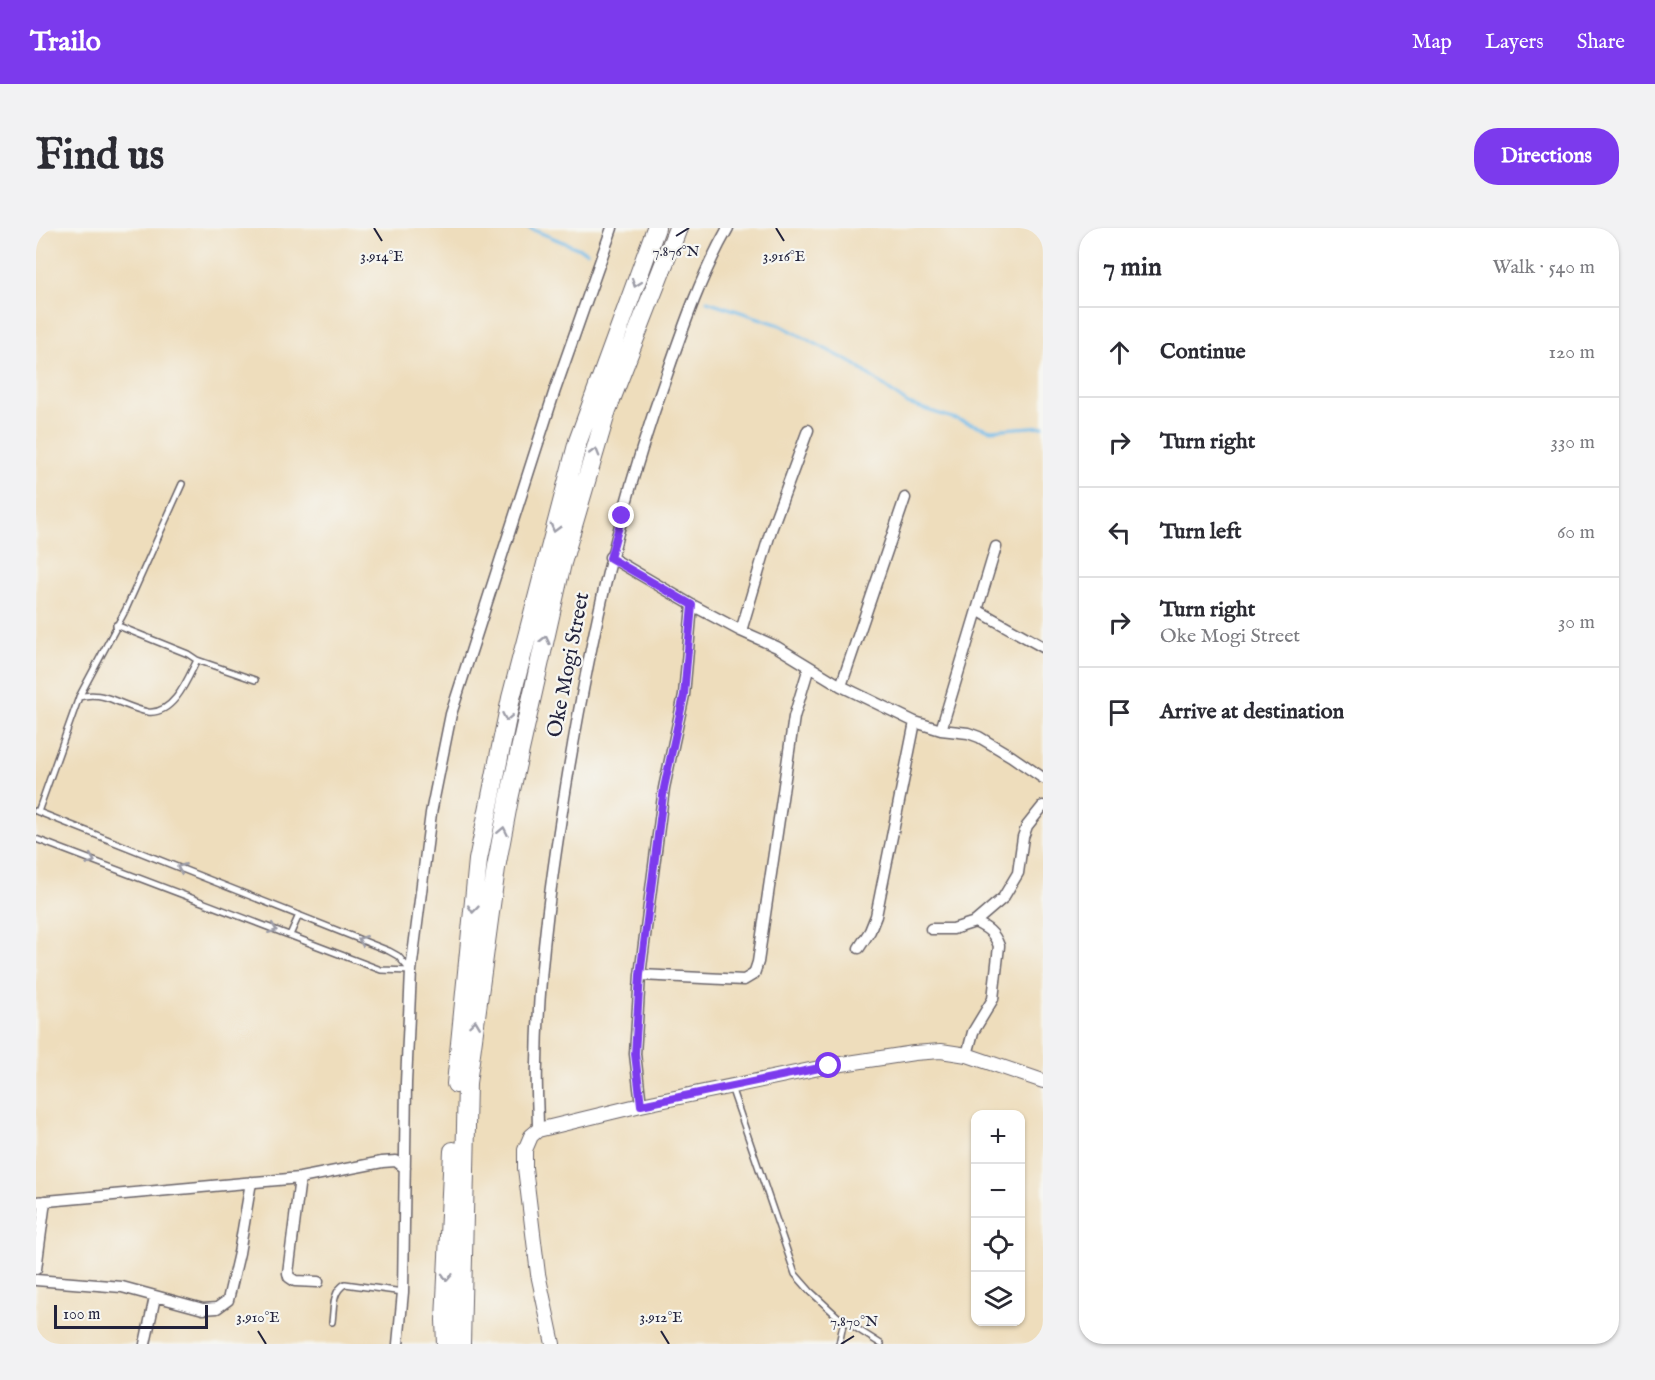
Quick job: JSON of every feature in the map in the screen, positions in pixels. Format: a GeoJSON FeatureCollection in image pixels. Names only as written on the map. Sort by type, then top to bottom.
{"type":"FeatureCollection","features":[{"type":"Feature","properties":{"kind":"highway"},"geometry":{"type":"LineString","coordinates":[[461,1344],[456,1224],[456,1071],[478,860],[511,698],[578,441],[656,228]]}},
{"type":"Feature","properties":{"kind":"highway"},"geometry":{"type":"LineString","coordinates":[[446,1344],[445,1320],[456,1224],[467,1083],[496,868],[512,788],[562,562],[597,443],[607,410],[678,228]]}},
{"type":"Feature","properties":{"kind":"street"},"geometry":{"type":"LineString","coordinates":[[398,1344],[403,1292],[411,971],[430,813],[451,714],[552,401],[612,228]]}},
{"type":"Feature","properties":{"kind":"street","name":"Oke Mogi Street"},"geometry":{"type":"LineString","coordinates":[[538,1130],[537,1064],[545,940],[556,846],[587,667],[610,558],[645,436],[692,304],[728,228]]}},
{"type":"Feature","properties":{"kind":"street"},"geometry":{"type":"LineString","coordinates":[[741,631],[771,530],[808,430]]}},
{"type":"Feature","properties":{"kind":"street"},"geometry":{"type":"LineString","coordinates":[[841,687],[905,498]]}},
{"type":"Feature","properties":{"kind":"street"},"geometry":{"type":"LineString","coordinates":[[941,730],[996,547]]}},
{"type":"Feature","properties":{"kind":"street"},"geometry":{"type":"LineString","coordinates":[[610,558],[692,605],[777,647],[841,687],[915,722],[941,730],[968,733],[979,737],[1043,778]]}},
{"type":"Feature","properties":{"kind":"street"},"geometry":{"type":"LineString","coordinates":[[641,1105],[635,1054],[640,975],[664,788],[684,695],[692,605]]}},
{"type":"Feature","properties":{"kind":"street"},"geometry":{"type":"LineString","coordinates":[[977,610],[1043,647]]}},
{"type":"Feature","properties":{"kind":"street"},"geometry":{"type":"LineString","coordinates":[[640,975],[744,980],[754,974],[758,962],[794,717],[809,667]]}},
{"type":"Feature","properties":{"kind":"street"},"geometry":{"type":"LineString","coordinates":[[859,948],[876,916],[915,722]]}},
{"type":"Feature","properties":{"kind":"street"},"geometry":{"type":"LineString","coordinates":[[931,929],[953,929],[975,922],[1003,898],[1017,873],[1027,826],[1043,806]]}},
{"type":"Feature","properties":{"kind":"street"},"geometry":{"type":"LineString","coordinates":[[967,1055],[973,1032],[993,999],[999,946],[989,929],[975,922]]}},
{"type":"Feature","properties":{"kind":"street"},"geometry":{"type":"LineString","coordinates":[[553,1344],[538,1274],[525,1168],[525,1150],[531,1136],[538,1130],[641,1105],[829,1066],[914,1053],[940,1051],[967,1055],[1043,1081]]}},
{"type":"Feature","properties":{"kind":"street"},"geometry":{"type":"LineString","coordinates":[[36,1269],[40,1202],[300,1178],[382,1162],[396,1161],[405,1168]]}},
{"type":"Feature","properties":{"kind":"street"},"geometry":{"type":"LineString","coordinates":[[300,1178],[288,1273],[289,1277],[295,1281],[318,1282]]}},
{"type":"Feature","properties":{"kind":"street"},"geometry":{"type":"LineString","coordinates":[[36,1280],[122,1287],[203,1308],[217,1308],[228,1300],[239,1253],[250,1182]]}},
{"type":"Feature","properties":{"kind":"street"},"geometry":{"type":"LineString","coordinates":[[145,1344],[155,1297]]}},
{"type":"Feature","properties":{"kind":"lane"},"geometry":{"type":"LineString","coordinates":[[182,484],[132,596],[80,697],[37,812],[389,951],[411,971]]}},
{"type":"Feature","properties":{"kind":"lane"},"geometry":{"type":"LineString","coordinates":[[116,625],[188,654],[197,660],[255,680]]}},
{"type":"Feature","properties":{"kind":"lane"},"geometry":{"type":"LineString","coordinates":[[80,697],[90,694],[150,712],[163,709],[177,697],[197,660]]}},
{"type":"Feature","properties":{"kind":"lane"},"geometry":{"type":"LineString","coordinates":[[36,839],[381,970],[411,971]]}},
{"type":"Feature","properties":{"kind":"lane"},"geometry":{"type":"LineString","coordinates":[[290,935],[299,915]]}},
{"type":"Feature","properties":{"kind":"lane"},"geometry":{"type":"LineString","coordinates":[[731,1087],[795,1274],[810,1291],[844,1320],[881,1344]]}},
{"type":"Feature","properties":{"kind":"lane"},"geometry":{"type":"LineString","coordinates":[[332,1322],[335,1294],[338,1288],[345,1284],[403,1292]]}},
{"type":"Feature","properties":{"kind":"lane"},"geometry":{"type":"LineString","coordinates":[[839,1344],[844,1320]]}},
{"type":"Feature","properties":{"kind":"waterway"},"geometry":{"type":"LineString","coordinates":[[529,228],[587,252]]}},
{"type":"Feature","properties":{"kind":"waterway"},"geometry":{"type":"LineString","coordinates":[[707,301],[780,325],[854,364],[908,404],[991,430],[1043,426]]}},
{"type":"Feature","properties":{"kind":"route"},"geometry":{"type":"LineString","coordinates":[[622,516],[610,558],[692,605],[684,695],[664,788],[640,975],[635,1054],[641,1105],[829,1066]]}}]}
